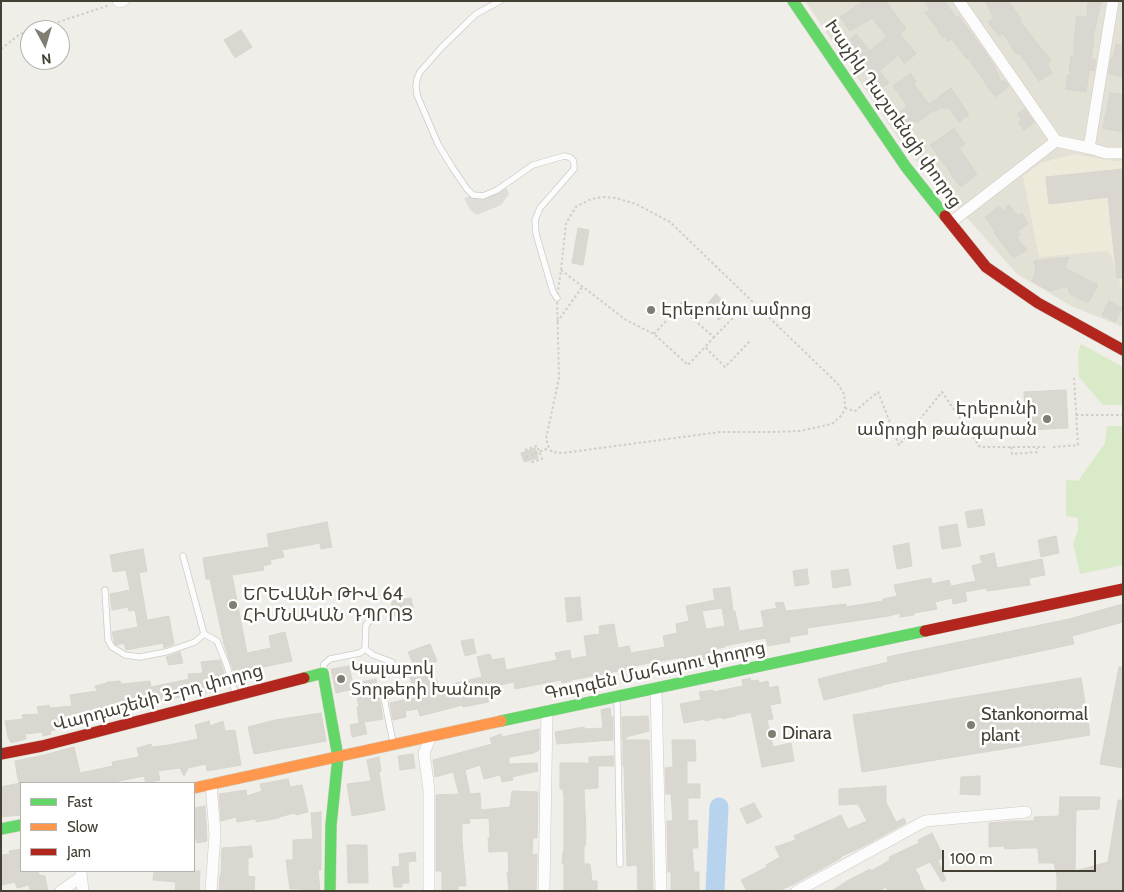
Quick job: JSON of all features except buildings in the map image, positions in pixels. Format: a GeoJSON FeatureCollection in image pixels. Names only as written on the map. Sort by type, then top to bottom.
{"type":"FeatureCollection","features":[{"type":"Feature","properties":{"kind":"main road","name":"Խաչիկ Դաշտենցի փողոց"},"geometry":{"type":"LineString","coordinates":[[792,1],[906,167],[986,266],[1038,303],[1123,350]]}},
{"type":"Feature","properties":{"kind":"main road","name":"Խաչիկ Դաշտենցի փողոց"},"geometry":{"type":"LineString","coordinates":[[1012,284],[1123,341]]}},
{"type":"Feature","properties":{"kind":"main road","name":"Գուրգեն Մահարու փողոց"},"geometry":{"type":"LineString","coordinates":[[195,788],[1123,589]]}},
{"type":"Feature","properties":{"kind":"main road","name":"Վարդաշենի 3-րդ փողոց"},"geometry":{"type":"LineString","coordinates":[[1,754],[42,746],[323,674]]}},
{"type":"Feature","properties":{"kind":"main road"},"geometry":{"type":"LineString","coordinates":[[323,674],[338,757],[331,824],[330,891]]}},
{"type":"Feature","properties":{"kind":"main road"},"geometry":{"type":"LineString","coordinates":[[1,829],[20,825]]}},
{"type":"Feature","properties":{"kind":"street"},"geometry":{"type":"LineString","coordinates":[[959,1],[1056,141],[1106,153],[1123,153]]}},
{"type":"Feature","properties":{"kind":"street"},"geometry":{"type":"LineString","coordinates":[[1089,148],[1113,1]]}},
{"type":"Feature","properties":{"kind":"street"},"geometry":{"type":"LineString","coordinates":[[950,223],[1056,141]]}},
{"type":"Feature","properties":{"kind":"street"},"geometry":{"type":"LineString","coordinates":[[656,689],[661,891]]}},
{"type":"Feature","properties":{"kind":"street"},"geometry":{"type":"LineString","coordinates":[[544,891],[547,711]]}},
{"type":"Feature","properties":{"kind":"street"},"geometry":{"type":"LineString","coordinates":[[428,891],[429,790],[424,753],[431,736]]}},
{"type":"Feature","properties":{"kind":"street"},"geometry":{"type":"LineString","coordinates":[[211,891],[216,834],[212,784]]}},
{"type":"Feature","properties":{"kind":"street"},"geometry":{"type":"LineString","coordinates":[[797,891],[925,821],[1026,812]]}},
{"type":"Feature","properties":{"kind":"street"},"geometry":{"type":"LineString","coordinates":[[61,891],[82,880]]}},
{"type":"Feature","properties":{"kind":"lane"},"geometry":{"type":"LineString","coordinates":[[500,1],[476,14],[420,72],[416,86],[417,95],[438,144],[467,189],[473,195],[483,196],[497,190],[533,165],[564,156],[573,160],[574,169],[540,208],[534,220],[536,234],[556,298]]}},
{"type":"Feature","properties":{"kind":"lane"},"geometry":{"type":"LineString","coordinates":[[183,556],[204,634],[216,642],[226,663],[236,695]]}},
{"type":"Feature","properties":{"kind":"lane"},"geometry":{"type":"LineString","coordinates":[[105,590],[108,640],[112,647],[125,655],[140,657],[166,652],[195,642],[204,634]]}},
{"type":"Feature","properties":{"kind":"lane"},"geometry":{"type":"LineString","coordinates":[[323,674],[324,664],[330,659],[360,653],[365,649],[366,625],[375,614]]}},
{"type":"Feature","properties":{"kind":"lane"},"geometry":{"type":"LineString","coordinates":[[365,649],[374,655],[392,662]]}},
{"type":"Feature","properties":{"kind":"lane"},"geometry":{"type":"LineString","coordinates":[[617,697],[620,864]]}},
{"type":"Feature","properties":{"kind":"lane"},"geometry":{"type":"LineString","coordinates":[[384,698],[394,745]]}},
{"type":"Feature","properties":{"kind":"path"},"geometry":{"type":"LineString","coordinates":[[65,20],[121,2]]}},
{"type":"Feature","properties":{"kind":"path"},"geometry":{"type":"LineString","coordinates":[[1,49],[20,34]]}},
{"type":"Feature","properties":{"kind":"path"},"geometry":{"type":"LineString","coordinates":[[603,197],[616,198],[636,204],[670,222],[838,384],[844,394],[845,408],[842,415],[832,424],[800,431],[720,432],[563,453],[552,452],[546,439],[559,378],[556,298],[561,270],[566,223],[576,207],[591,199],[603,197]]}},
{"type":"Feature","properties":{"kind":"path"},"geometry":{"type":"LineString","coordinates":[[561,270],[626,320],[654,334],[688,365],[738,312]]}},
{"type":"Feature","properties":{"kind":"path"},"geometry":{"type":"LineString","coordinates":[[557,322],[583,286]]}},
{"type":"Feature","properties":{"kind":"path"},"geometry":{"type":"LineString","coordinates":[[654,334],[679,307],[686,296]]}},
{"type":"Feature","properties":{"kind":"path"},"geometry":{"type":"LineString","coordinates":[[679,307],[714,337]]}},
{"type":"Feature","properties":{"kind":"path"},"geometry":{"type":"LineString","coordinates":[[705,347],[725,367],[750,341]]}},
{"type":"Feature","properties":{"kind":"path"},"geometry":{"type":"LineString","coordinates":[[1053,447],[1078,445],[1074,377]]}},
{"type":"Feature","properties":{"kind":"path"},"geometry":{"type":"LineString","coordinates":[[845,408],[855,411],[878,392],[899,445],[942,392],[980,447],[1047,447]]}},
{"type":"Feature","properties":{"kind":"path"},"geometry":{"type":"LineString","coordinates":[[1076,415],[1123,415]]}},
{"type":"Feature","properties":{"kind":"path"},"geometry":{"type":"LineString","coordinates":[[525,450],[537,446],[542,458],[529,463]]}},
{"type":"Feature","properties":{"kind":"path"},"geometry":{"type":"LineString","coordinates":[[1011,447],[1012,454],[1037,452],[1037,447]]}},
{"type":"Feature","properties":{"kind":"path"},"geometry":{"type":"LineString","coordinates":[[526,457],[549,448]]}},
{"type":"Feature","properties":{"kind":"shaded area"},"geometry":{"type":"Polygon","coordinates":[[[805,1],[1123,1],[1123,327],[1071,306],[1017,274],[905,148],[805,1]]]}},
{"type":"Feature","properties":{"kind":"shaded area"},"geometry":{"type":"Polygon","coordinates":[[[1074,154],[1123,161],[1123,294],[1111,254],[1107,251],[1039,257],[1023,176],[1041,163],[1074,154]]]}},
{"type":"Feature","properties":{"kind":"shaded area"},"geometry":{"type":"Polygon","coordinates":[[[506,187],[509,194],[501,205],[477,215],[470,210],[464,198],[506,187]]]}},
{"type":"Feature","properties":{"kind":"green space"},"geometry":{"type":"Polygon","coordinates":[[[1081,344],[1123,367],[1123,405],[1103,405],[1079,377],[1078,353],[1081,344]]]}},
{"type":"Feature","properties":{"kind":"green space"},"geometry":{"type":"Polygon","coordinates":[[[1107,426],[1123,426],[1123,565],[1080,574],[1073,543],[1078,531],[1078,518],[1066,516],[1066,480],[1078,481],[1105,443],[1107,426]]]}},
{"type":"Feature","properties":{"kind":"waterway"},"geometry":{"type":"LineString","coordinates":[[715,891],[719,807]]}},
{"type":"Feature","properties":{"kind":"traffic: fast"},"geometry":{"type":"LineString","coordinates":[[793,1],[906,167],[945,216]]}},
{"type":"Feature","properties":{"kind":"traffic: fast"},"geometry":{"type":"LineString","coordinates":[[501,721],[925,631]]}},
{"type":"Feature","properties":{"kind":"traffic: fast"},"geometry":{"type":"LineString","coordinates":[[304,678],[323,673],[338,757],[331,825],[330,891]]}},
{"type":"Feature","properties":{"kind":"traffic: fast"},"geometry":{"type":"LineString","coordinates":[[1,829],[20,825]]}},
{"type":"Feature","properties":{"kind":"traffic: slow"},"geometry":{"type":"LineString","coordinates":[[195,788],[501,721]]}},
{"type":"Feature","properties":{"kind":"traffic: jam"},"geometry":{"type":"LineString","coordinates":[[945,216],[986,267],[1038,303],[1123,350]]}},
{"type":"Feature","properties":{"kind":"traffic: jam"},"geometry":{"type":"LineString","coordinates":[[925,631],[1123,589]]}},
{"type":"Feature","properties":{"kind":"traffic: jam"},"geometry":{"type":"LineString","coordinates":[[1,754],[42,746],[304,678]]}},
{"type":"Feature","properties":{"kind":"place","name":"Էրեբունու ամրոց"},"geometry":{"type":"Point","coordinates":[651,310]}},
{"type":"Feature","properties":{"kind":"place","name":"Էրեբունի ամրոցի թանգարան"},"geometry":{"type":"Point","coordinates":[1047,419]}},
{"type":"Feature","properties":{"kind":"place","name":"ԵՐԵՎԱՆԻ ԹԻՎ 64 ՀԻՄՆԱԿԱՆ ԴՊՐՈՑ"},"geometry":{"type":"Point","coordinates":[233,605]}},
{"type":"Feature","properties":{"kind":"place","name":"Կալաբոկ Տորթերի Խանութ"},"geometry":{"type":"Point","coordinates":[341,679]}},
{"type":"Feature","properties":{"kind":"place","name":"Stankonormal plant"},"geometry":{"type":"Point","coordinates":[971,725]}},
{"type":"Feature","properties":{"kind":"place","name":"Dinara"},"geometry":{"type":"Point","coordinates":[772,734]}}]}
